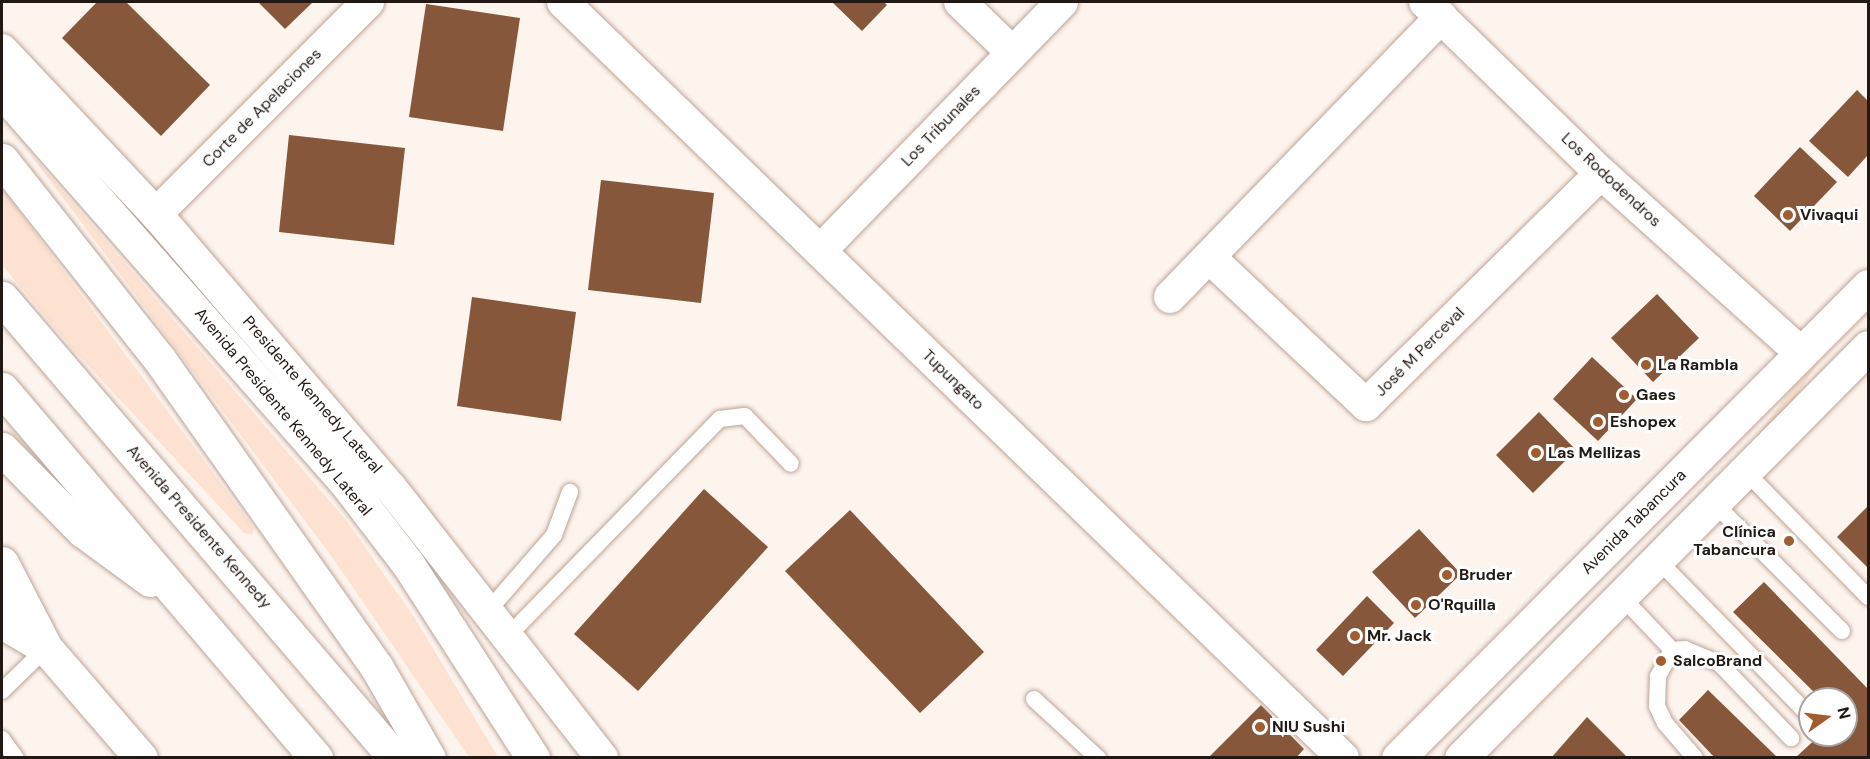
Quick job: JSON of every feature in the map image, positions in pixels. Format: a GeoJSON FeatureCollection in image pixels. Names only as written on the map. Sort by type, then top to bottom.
{"type":"FeatureCollection","features":[{"type":"Feature","properties":{"kind":"main road","name":"Avenida Presidente Kennedy Lateral"},"geometry":{"type":"LineString","coordinates":[[2,91],[346,483],[424,588],[533,758]]}},
{"type":"Feature","properties":{"kind":"main road"},"geometry":{"type":"LineString","coordinates":[[2,103],[28,123]]}},
{"type":"Feature","properties":{"kind":"main road"},"geometry":{"type":"LineString","coordinates":[[2,160],[160,360],[376,666],[429,758]]}},
{"type":"Feature","properties":{"kind":"main road","name":"Avenida Tabancura"},"geometry":{"type":"LineString","coordinates":[[1398,758],[1869,286]]}},
{"type":"Feature","properties":{"kind":"main road","name":"Avenida Presidente Kennedy"},"geometry":{"type":"LineString","coordinates":[[2,298],[395,758]]}},
{"type":"Feature","properties":{"kind":"main road"},"geometry":{"type":"LineString","coordinates":[[1461,758],[1869,347]]}},
{"type":"Feature","properties":{"kind":"main road"},"geometry":{"type":"LineString","coordinates":[[2,389],[316,758]]}},
{"type":"Feature","properties":{"kind":"main road"},"geometry":{"type":"LineString","coordinates":[[2,449],[83,531],[184,602]]}},
{"type":"Feature","properties":{"kind":"main road"},"geometry":{"type":"LineString","coordinates":[[1621,596],[1625,568],[1700,456]]}},
{"type":"Feature","properties":{"kind":"main road"},"geometry":{"type":"LineString","coordinates":[[2,562],[46,648]]}},
{"type":"Feature","properties":{"kind":"main road"},"geometry":{"type":"LineString","coordinates":[[2,592],[46,648],[141,758]]}},
{"type":"Feature","properties":{"kind":"main road"},"geometry":{"type":"LineString","coordinates":[[2,622],[46,648]]}},
{"type":"Feature","properties":{"kind":"street","name":"Corte de Apelaciones"},"geometry":{"type":"LineString","coordinates":[[156,214],[368,2]]}},
{"type":"Feature","properties":{"kind":"street","name":"Tupungato"},"geometry":{"type":"LineString","coordinates":[[563,2],[1343,758]]}},
{"type":"Feature","properties":{"kind":"street"},"geometry":{"type":"LineString","coordinates":[[960,2],[1012,52]]}},
{"type":"Feature","properties":{"kind":"street","name":"Los Tribunales"},"geometry":{"type":"LineString","coordinates":[[820,251],[1062,2]]}},
{"type":"Feature","properties":{"kind":"street"},"geometry":{"type":"LineString","coordinates":[[1170,297],[1433,9]]}},
{"type":"Feature","properties":{"kind":"street","name":"Los Rododendros"},"geometry":{"type":"LineString","coordinates":[[1433,9],[1601,173],[1802,354]]}},
{"type":"Feature","properties":{"kind":"street","name":"Presidente Kennedy Lateral"},"geometry":{"type":"LineString","coordinates":[[2,50],[156,214],[391,488],[602,758]]}},
{"type":"Feature","properties":{"kind":"street","name":"José M Perceval"},"geometry":{"type":"LineString","coordinates":[[1209,256],[1366,405],[1601,173]]}},
{"type":"Feature","properties":{"kind":"lane"},"geometry":{"type":"LineString","coordinates":[[507,637],[720,419],[745,416],[791,464]]}},
{"type":"Feature","properties":{"kind":"lane"},"geometry":{"type":"LineString","coordinates":[[1746,472],[1869,597]]}},
{"type":"Feature","properties":{"kind":"lane"},"geometry":{"type":"LineString","coordinates":[[488,611],[554,535],[570,492]]}},
{"type":"Feature","properties":{"kind":"lane"},"geometry":{"type":"LineString","coordinates":[[1714,503],[1842,631]]}},
{"type":"Feature","properties":{"kind":"lane"},"geometry":{"type":"LineString","coordinates":[[1658,560],[1798,704]]}},
{"type":"Feature","properties":{"kind":"lane"},"geometry":{"type":"LineString","coordinates":[[1621,596],[1672,650],[1693,652],[1720,664],[1791,738]]}},
{"type":"Feature","properties":{"kind":"lane"},"geometry":{"type":"LineString","coordinates":[[2,691],[46,648]]}},
{"type":"Feature","properties":{"kind":"lane"},"geometry":{"type":"LineString","coordinates":[[1672,650],[1658,676],[1657,706],[1665,723],[1695,758]]}},
{"type":"Feature","properties":{"kind":"lane"},"geometry":{"type":"LineString","coordinates":[[1034,699],[1098,758]]}},
{"type":"Feature","properties":{"kind":"lane"},"geometry":{"type":"LineString","coordinates":[[2,739],[16,758]]}},
{"type":"Feature","properties":{"kind":"shaded area"},"geometry":{"type":"Polygon","coordinates":[[[24,146],[346,520],[414,617],[498,757],[469,757],[332,557],[24,146]]]}},
{"type":"Feature","properties":{"kind":"shaded area"},"geometry":{"type":"Polygon","coordinates":[[[2,188],[254,528],[252,535],[244,533],[71,347],[2,265],[2,188]]]}},
{"type":"Feature","properties":{"kind":"shaded area"},"geometry":{"type":"Polygon","coordinates":[[[1820,360],[1785,413],[1756,437],[1790,391],[1820,360]]]}},
{"type":"Feature","properties":{"kind":"building"},"geometry":{"type":"Polygon","coordinates":[[[97,2],[126,2],[210,85],[161,136],[62,38],[97,2]]]}},
{"type":"Feature","properties":{"kind":"building"},"geometry":{"type":"Polygon","coordinates":[[[258,2],[313,2],[285,29],[258,2]]]}},
{"type":"Feature","properties":{"kind":"building"},"geometry":{"type":"Polygon","coordinates":[[[832,2],[884,2],[887,5],[862,31],[832,2]]]}},
{"type":"Feature","properties":{"kind":"building"},"geometry":{"type":"Polygon","coordinates":[[[426,4],[520,18],[503,131],[409,117],[426,4]]]}},
{"type":"Feature","properties":{"kind":"building"},"geometry":{"type":"Polygon","coordinates":[[[1857,90],[1868,101],[1868,155],[1848,177],[1809,141],[1857,90]]]}},
{"type":"Feature","properties":{"kind":"building"},"geometry":{"type":"Polygon","coordinates":[[[289,135],[405,148],[394,245],[279,232],[289,135]]]}},
{"type":"Feature","properties":{"kind":"building"},"geometry":{"type":"Polygon","coordinates":[[[1800,147],[1837,182],[1790,231],[1754,196],[1800,147]]]}},
{"type":"Feature","properties":{"kind":"building"},"geometry":{"type":"Polygon","coordinates":[[[601,180],[714,193],[701,303],[588,290],[601,180]]]}},
{"type":"Feature","properties":{"kind":"building"},"geometry":{"type":"Polygon","coordinates":[[[1657,294],[1699,338],[1653,382],[1611,338],[1657,294]]]}},
{"type":"Feature","properties":{"kind":"building"},"geometry":{"type":"Polygon","coordinates":[[[472,297],[576,312],[561,421],[457,406],[472,297]]]}},
{"type":"Feature","properties":{"kind":"building"},"geometry":{"type":"Polygon","coordinates":[[[1592,357],[1637,399],[1598,441],[1553,399],[1592,357]]]}},
{"type":"Feature","properties":{"kind":"building","name":"Las Mellizas"},"geometry":{"type":"Polygon","coordinates":[[[1539,412],[1576,450],[1533,493],[1496,455],[1539,412]]]}},
{"type":"Feature","properties":{"kind":"building"},"geometry":{"type":"Polygon","coordinates":[[[704,489],[768,547],[638,691],[574,634],[704,489]]]}},
{"type":"Feature","properties":{"kind":"building"},"geometry":{"type":"Polygon","coordinates":[[[1868,506],[1868,568],[1837,537],[1868,506]]]}},
{"type":"Feature","properties":{"kind":"building"},"geometry":{"type":"Polygon","coordinates":[[[850,510],[984,652],[920,713],[785,571],[850,510]]]}},
{"type":"Feature","properties":{"kind":"building"},"geometry":{"type":"Polygon","coordinates":[[[1419,529],[1461,574],[1415,618],[1372,572],[1419,529]]]}},
{"type":"Feature","properties":{"kind":"building"},"geometry":{"type":"Polygon","coordinates":[[[1764,582],[1868,689],[1868,758],[1795,758],[1807,747],[1858,747],[1858,687],[1809,687],[1733,612],[1764,582]]]}},
{"type":"Feature","properties":{"kind":"building","name":"Mr. Jack"},"geometry":{"type":"Polygon","coordinates":[[[1367,596],[1394,623],[1343,676],[1316,650],[1367,596]]]}},
{"type":"Feature","properties":{"kind":"building"},"geometry":{"type":"Polygon","coordinates":[[[1708,690],[1778,758],[1715,758],[1679,720],[1708,690]]]}},
{"type":"Feature","properties":{"kind":"building","name":"NIU Sushi"},"geometry":{"type":"Polygon","coordinates":[[[1261,705],[1304,749],[1296,758],[1208,758],[1261,705]]]}},
{"type":"Feature","properties":{"kind":"building"},"geometry":{"type":"Polygon","coordinates":[[[1587,717],[1628,758],[1551,758],[1587,717]]]}},
{"type":"Feature","properties":{"kind":"place","name":"Vivaqui"},"geometry":{"type":"Point","coordinates":[1788,215]}},
{"type":"Feature","properties":{"kind":"place","name":"La Rambla"},"geometry":{"type":"Point","coordinates":[1646,365]}},
{"type":"Feature","properties":{"kind":"place","name":"Gaes"},"geometry":{"type":"Point","coordinates":[1624,395]}},
{"type":"Feature","properties":{"kind":"place","name":"Eshopex"},"geometry":{"type":"Point","coordinates":[1598,422]}},
{"type":"Feature","properties":{"kind":"place","name":"Las Mellizas"},"geometry":{"type":"Point","coordinates":[1536,453]}},
{"type":"Feature","properties":{"kind":"place","name":"Clínica Tabancura"},"geometry":{"type":"Point","coordinates":[1789,541]}},
{"type":"Feature","properties":{"kind":"place","name":"Bruder"},"geometry":{"type":"Point","coordinates":[1447,575]}},
{"type":"Feature","properties":{"kind":"place","name":"O'Rquilla"},"geometry":{"type":"Point","coordinates":[1416,605]}},
{"type":"Feature","properties":{"kind":"place","name":"Mr. Jack"},"geometry":{"type":"Point","coordinates":[1355,636]}},
{"type":"Feature","properties":{"kind":"place","name":"SalcoBrand"},"geometry":{"type":"Point","coordinates":[1661,661]}},
{"type":"Feature","properties":{"kind":"place","name":"NIU Sushi"},"geometry":{"type":"Point","coordinates":[1260,727]}}]}
